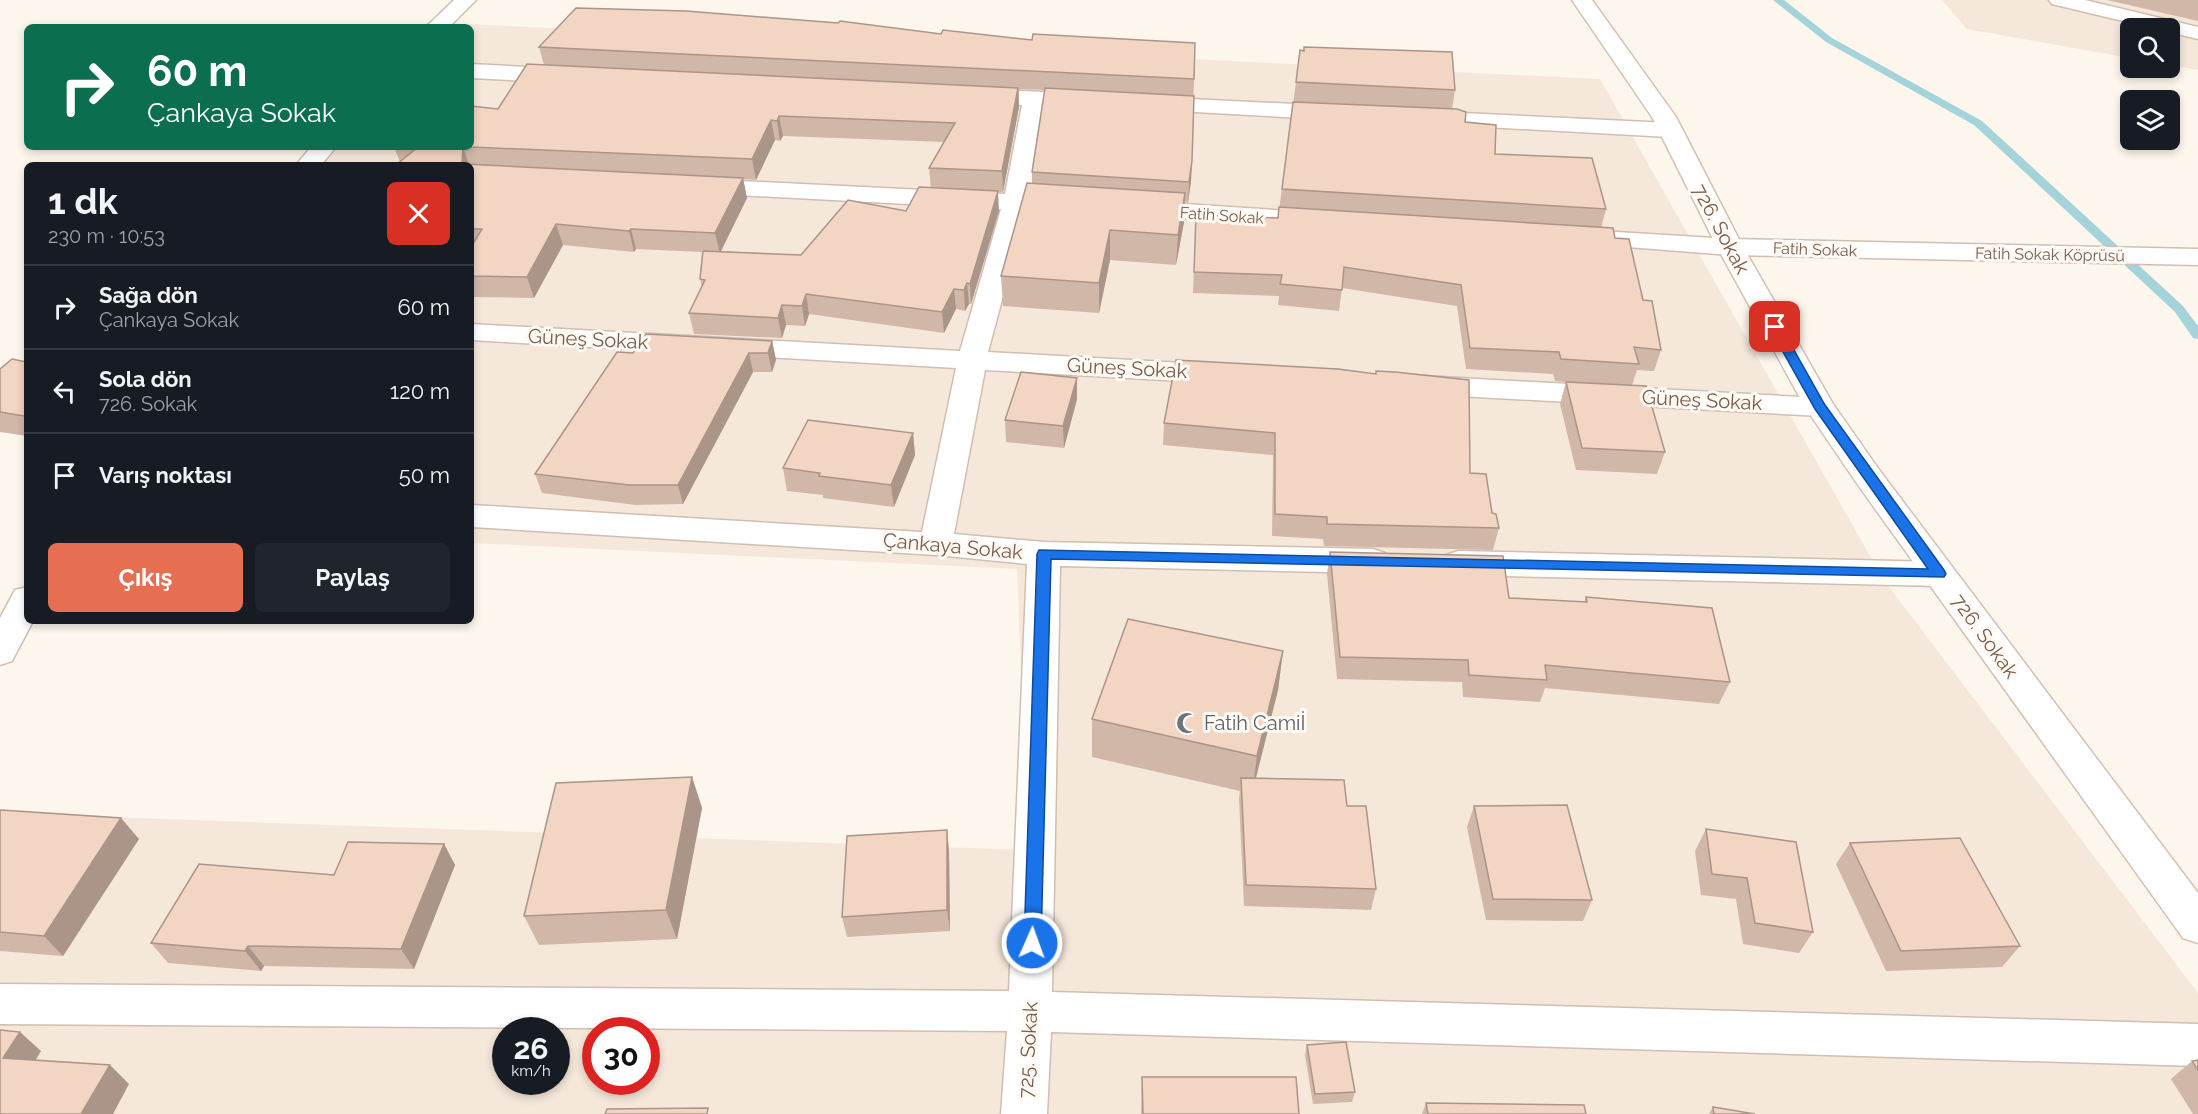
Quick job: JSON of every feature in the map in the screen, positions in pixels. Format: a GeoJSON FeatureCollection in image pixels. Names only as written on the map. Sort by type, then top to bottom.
{"type":"FeatureCollection","features":[{"type":"Feature","properties":{"kind":"street"},"geometry":{"type":"LineString","coordinates":[[440,24],[466,0]]}},
{"type":"Feature","properties":{"kind":"street","name":"726. Sokak"},"geometry":{"type":"LineString","coordinates":[[1582,0],[1664,117],[1730,247],[1820,407],[1939,574],[2198,925]]}},
{"type":"Feature","properties":{"kind":"street"},"geometry":{"type":"LineString","coordinates":[[2058,0],[2198,33]]}},
{"type":"Feature","properties":{"kind":"street"},"geometry":{"type":"LineString","coordinates":[[474,71],[591,77]]}},
{"type":"Feature","properties":{"kind":"street"},"geometry":{"type":"LineString","coordinates":[[950,95],[1106,102]]}},
{"type":"Feature","properties":{"kind":"street"},"geometry":{"type":"LineString","coordinates":[[936,544],[972,360],[1016,202],[1034,99]]}},
{"type":"Feature","properties":{"kind":"street"},"geometry":{"type":"LineString","coordinates":[[1130,104],[1357,114]]}},
{"type":"Feature","properties":{"kind":"street"},"geometry":{"type":"LineString","coordinates":[[1405,117],[1669,130]]}},
{"type":"Feature","properties":{"kind":"street"},"geometry":{"type":"LineString","coordinates":[[311,162],[321,150]]}},
{"type":"Feature","properties":{"kind":"street","name":"Fatih Sokak"},"geometry":{"type":"LineString","coordinates":[[673,185],[1016,202],[1349,223]]}},
{"type":"Feature","properties":{"kind":"street","name":"Fatih Sokak"},"geometry":{"type":"LineString","coordinates":[[1563,236],[1730,247],[1901,252]]}},
{"type":"Feature","properties":{"kind":"street","name":"Fatih Sokak Köprüsü"},"geometry":{"type":"LineString","coordinates":[[1901,252],[2198,257]]}},
{"type":"Feature","properties":{"kind":"street","name":"Güneş Sokak"},"geometry":{"type":"LineString","coordinates":[[474,332],[1246,375]]}},
{"type":"Feature","properties":{"kind":"street","name":"Güneş Sokak"},"geometry":{"type":"LineString","coordinates":[[1402,384],[1820,407]]}},
{"type":"Feature","properties":{"kind":"street","name":"Çankaya Sokak"},"geometry":{"type":"LineString","coordinates":[[474,516],[936,544],[1044,554],[1939,574]]}},
{"type":"Feature","properties":{"kind":"street","name":"725. Sokak"},"geometry":{"type":"LineString","coordinates":[[1024,1114],[1030,1011],[1044,554]]}},
{"type":"Feature","properties":{"kind":"street"},"geometry":{"type":"LineString","coordinates":[[0,652],[24,605]]}},
{"type":"Feature","properties":{"kind":"street"},"geometry":{"type":"LineString","coordinates":[[0,1004],[1030,1011],[2198,1046]]}},
{"type":"Feature","properties":{"kind":"shaded area"},"geometry":{"type":"Polygon","coordinates":[[[1942,0],[2198,0],[2198,70],[2180,67],[2180,18],[2120,18],[2120,56],[1967,29],[1942,0]]]}},
{"type":"Feature","properties":{"kind":"shaded area"},"geometry":{"type":"Polygon","coordinates":[[[428,22],[469,24],[426,24],[428,22]]]}},
{"type":"Feature","properties":{"kind":"shaded area"},"geometry":{"type":"Polygon","coordinates":[[[474,24],[1600,79],[1883,579],[2198,993],[2198,1114],[0,1114],[0,813],[1028,850],[1017,569],[474,543],[474,162],[318,162],[328,150],[474,150],[474,24]]]}},
{"type":"Feature","properties":{"kind":"building"},"geometry":{"type":"Polygon","coordinates":[[[576,8],[686,11],[838,23],[840,21],[941,34],[943,30],[1032,40],[1033,34],[1195,43],[1194,79],[539,47],[576,8]]]}},
{"type":"Feature","properties":{"kind":"building"},"geometry":{"type":"Polygon","coordinates":[[[1304,47],[1452,52],[1455,90],[1296,82],[1300,50],[1304,51],[1304,47]]]}},
{"type":"Feature","properties":{"kind":"building"},"geometry":{"type":"Polygon","coordinates":[[[527,64],[1018,88],[1002,171],[929,168],[955,123],[779,116],[777,121],[771,120],[752,159],[474,147],[474,106],[498,109],[527,64]]]}},
{"type":"Feature","properties":{"kind":"building"},"geometry":{"type":"Polygon","coordinates":[[[1045,88],[1194,96],[1189,182],[1032,172],[1045,88]]]}},
{"type":"Feature","properties":{"kind":"building"},"geometry":{"type":"Polygon","coordinates":[[[1293,102],[1457,109],[1466,112],[1465,122],[1496,125],[1495,154],[1592,158],[1606,209],[1282,189],[1293,102]]]}},
{"type":"Feature","properties":{"kind":"building"},"geometry":{"type":"Polygon","coordinates":[[[414,150],[463,150],[462,162],[400,162],[414,150]]]}},
{"type":"Feature","properties":{"kind":"building"},"geometry":{"type":"Polygon","coordinates":[[[474,165],[743,178],[715,233],[631,229],[629,231],[556,224],[527,277],[474,276],[474,242],[482,229],[474,229],[474,165]]]}},
{"type":"Feature","properties":{"kind":"building"},"geometry":{"type":"Polygon","coordinates":[[[1027,183],[1185,193],[1178,235],[1110,230],[1099,283],[1001,276],[1027,183]]]}},
{"type":"Feature","properties":{"kind":"building"},"geometry":{"type":"Polygon","coordinates":[[[919,187],[998,191],[970,284],[967,283],[964,290],[954,289],[942,312],[806,294],[802,306],[782,305],[778,318],[689,313],[705,280],[700,279],[703,251],[801,255],[848,200],[906,211],[919,187]]]}},
{"type":"Feature","properties":{"kind":"building"},"geometry":{"type":"Polygon","coordinates":[[[1279,207],[1613,228],[1615,238],[1629,239],[1643,300],[1652,301],[1661,350],[1634,347],[1639,364],[1561,359],[1559,352],[1470,348],[1461,285],[1344,267],[1342,290],[1280,284],[1282,275],[1194,272],[1196,215],[1278,218],[1279,207]]]}},
{"type":"Feature","properties":{"kind":"building"},"geometry":{"type":"Polygon","coordinates":[[[646,334],[772,341],[768,353],[749,353],[678,485],[629,485],[535,474],[617,352],[633,353],[646,334]]]}},
{"type":"Feature","properties":{"kind":"building"},"geometry":{"type":"Polygon","coordinates":[[[12,359],[24,361],[24,416],[0,412],[0,369],[12,359]]]}},
{"type":"Feature","properties":{"kind":"building"},"geometry":{"type":"Polygon","coordinates":[[[1176,360],[1338,369],[1376,374],[1376,371],[1395,372],[1469,380],[1470,473],[1486,474],[1492,513],[1496,514],[1499,528],[1327,524],[1327,517],[1275,514],[1275,433],[1164,423],[1176,360]]]}},
{"type":"Feature","properties":{"kind":"building"},"geometry":{"type":"Polygon","coordinates":[[[1021,372],[1077,378],[1063,426],[1005,420],[1021,372]]]}},
{"type":"Feature","properties":{"kind":"building"},"geometry":{"type":"Polygon","coordinates":[[[1566,382],[1646,386],[1665,452],[1582,448],[1566,382]]]}},
{"type":"Feature","properties":{"kind":"building"},"geometry":{"type":"Polygon","coordinates":[[[808,420],[913,433],[891,485],[819,476],[820,473],[783,468],[808,420]]]}},
{"type":"Feature","properties":{"kind":"building"},"geometry":{"type":"Polygon","coordinates":[[[1330,552],[1503,556],[1509,598],[1587,602],[1586,597],[1712,608],[1730,682],[1545,665],[1547,680],[1469,675],[1468,660],[1340,657],[1330,552]]]}},
{"type":"Feature","properties":{"kind":"building"},"geometry":{"type":"Polygon","coordinates":[[[1128,619],[1283,651],[1257,756],[1092,719],[1128,619]]]}},
{"type":"Feature","properties":{"kind":"building"},"geometry":{"type":"Polygon","coordinates":[[[692,777],[666,910],[524,916],[556,783],[692,777]]]}},
{"type":"Feature","properties":{"kind":"building"},"geometry":{"type":"Polygon","coordinates":[[[1241,778],[1344,780],[1347,806],[1366,806],[1376,889],[1246,885],[1241,778]]]}},
{"type":"Feature","properties":{"kind":"building"},"geometry":{"type":"Polygon","coordinates":[[[1567,805],[1592,900],[1493,899],[1474,806],[1567,805]]]}},
{"type":"Feature","properties":{"kind":"building"},"geometry":{"type":"Polygon","coordinates":[[[1,810],[121,818],[44,936],[0,932],[1,810]]]}},
{"type":"Feature","properties":{"kind":"building"},"geometry":{"type":"Polygon","coordinates":[[[1706,829],[1796,842],[1813,932],[1755,923],[1747,878],[1712,874],[1706,829]]]}},
{"type":"Feature","properties":{"kind":"building"},"geometry":{"type":"Polygon","coordinates":[[[947,830],[947,910],[842,917],[847,836],[947,830]]]}},
{"type":"Feature","properties":{"kind":"building"},"geometry":{"type":"Polygon","coordinates":[[[1960,838],[2020,946],[1901,951],[1850,843],[1960,838]]]}},
{"type":"Feature","properties":{"kind":"building"},"geometry":{"type":"Polygon","coordinates":[[[348,842],[444,844],[401,949],[248,946],[245,951],[151,943],[199,864],[334,875],[348,842]]]}},
{"type":"Feature","properties":{"kind":"building"},"geometry":{"type":"Polygon","coordinates":[[[0,1030],[20,1032],[3,1058],[110,1065],[81,1114],[0,1114],[0,1030]]]}},
{"type":"Feature","properties":{"kind":"building"},"geometry":{"type":"Polygon","coordinates":[[[1346,1042],[1355,1092],[1315,1094],[1307,1045],[1346,1042]]]}},
{"type":"Feature","properties":{"kind":"building"},"geometry":{"type":"Polygon","coordinates":[[[2198,1060],[2198,1070],[2192,1061],[2198,1060]]]}},
{"type":"Feature","properties":{"kind":"building"},"geometry":{"type":"Polygon","coordinates":[[[1142,1077],[1296,1077],[1299,1114],[1143,1114],[1142,1077]]]}},
{"type":"Feature","properties":{"kind":"building"},"geometry":{"type":"Polygon","coordinates":[[[1426,1103],[1584,1105],[1586,1114],[1428,1114],[1426,1103]]]}},
{"type":"Feature","properties":{"kind":"building"},"geometry":{"type":"Polygon","coordinates":[[[1713,1107],[1755,1114],[1714,1114],[1713,1107]]]}},
{"type":"Feature","properties":{"kind":"building"},"geometry":{"type":"Polygon","coordinates":[[[708,1108],[707,1114],[605,1114],[607,1109],[708,1108]]]}},
{"type":"Feature","properties":{"kind":"waterway"},"geometry":{"type":"LineString","coordinates":[[1778,0],[1829,40],[1978,123],[2179,309],[2198,335]]}},
{"type":"Feature","properties":{"kind":"place","name":"Fatih Camiİ"},"geometry":{"type":"Point","coordinates":[1187,723]}},
{"type":"Feature","properties":{"kind":"route"},"geometry":{"type":"LineString","coordinates":[[1032,943],[1044,554],[1939,574],[1820,407],[1775,327]]}}]}
